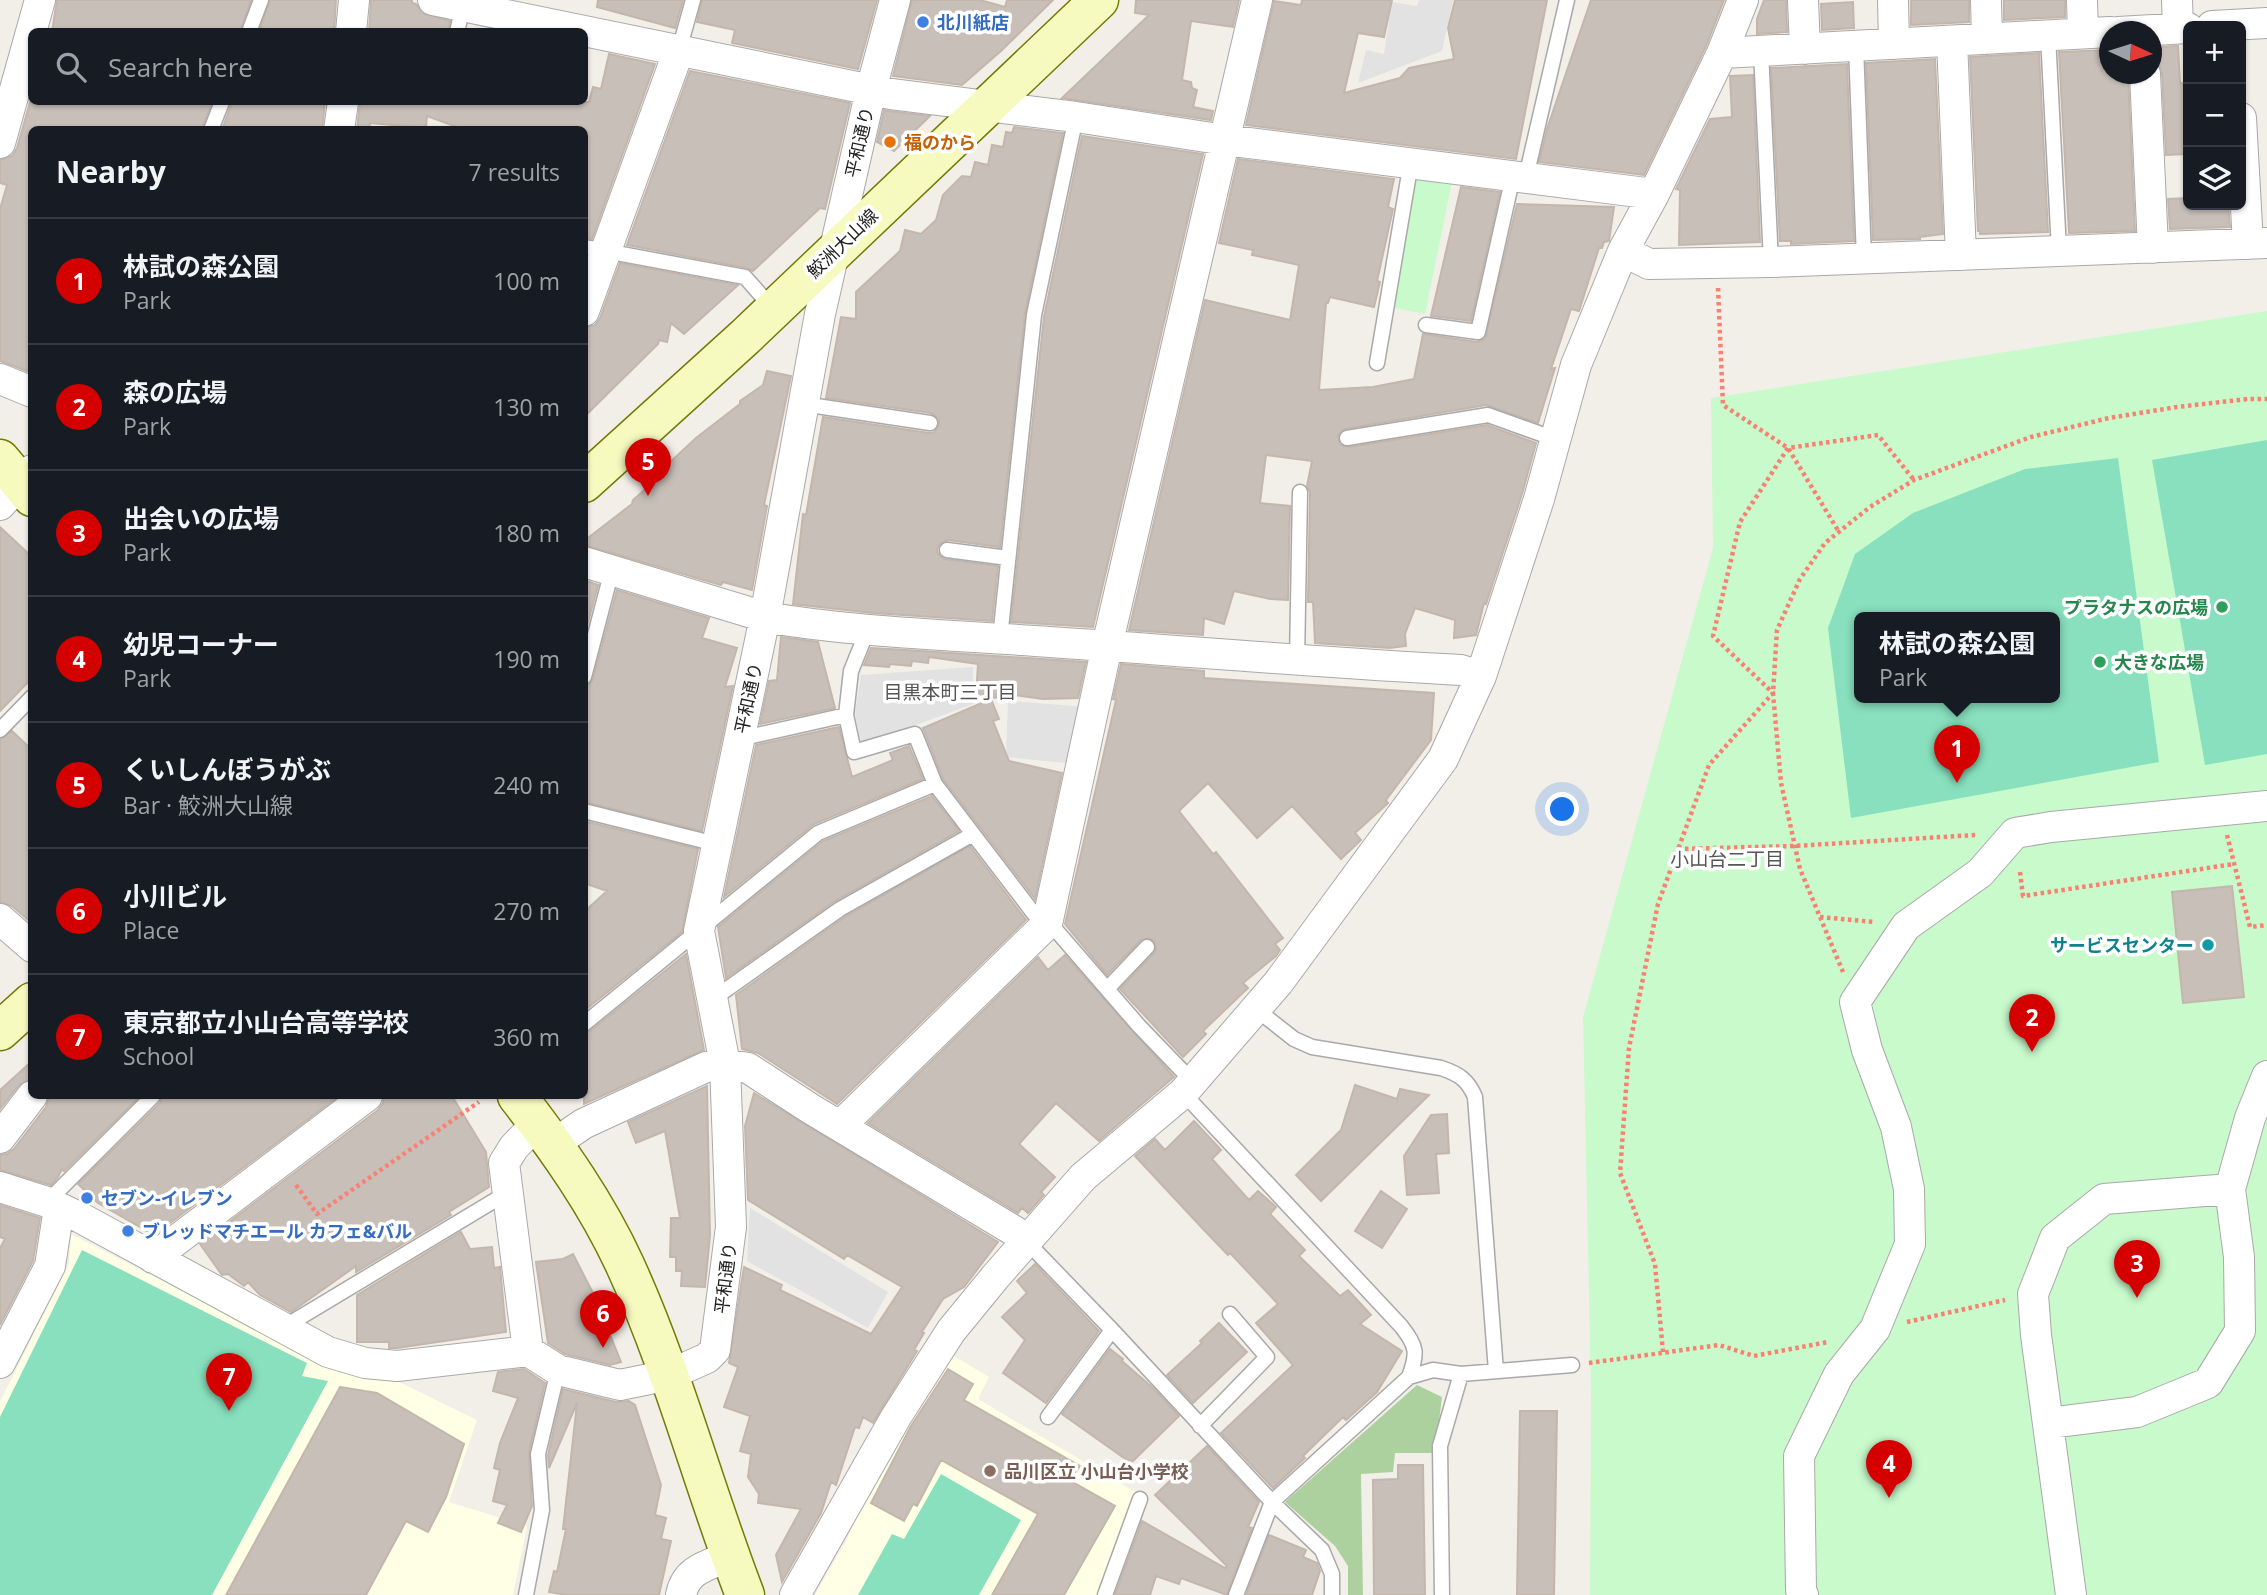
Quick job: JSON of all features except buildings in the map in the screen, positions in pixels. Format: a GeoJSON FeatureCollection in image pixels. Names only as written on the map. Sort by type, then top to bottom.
{"type":"FeatureCollection","features":[{"type":"Feature","properties":{"kind":"main road","name":"鮫洲大山線"},"geometry":{"type":"LineString","coordinates":[[588,479],[774,310],[1099,0]]}},
{"type":"Feature","properties":{"kind":"main road"},"geometry":{"type":"LineString","coordinates":[[0,1031],[28,1006]]}},
{"type":"Feature","properties":{"kind":"main road"},"geometry":{"type":"LineString","coordinates":[[536,1120],[582,1185],[625,1266],[669,1375],[745,1595]]}},
{"type":"Feature","properties":{"kind":"street"},"geometry":{"type":"LineString","coordinates":[[32,28],[40,0]]}},
{"type":"Feature","properties":{"kind":"street"},"geometry":{"type":"LineString","coordinates":[[351,28],[354,0]]}},
{"type":"Feature","properties":{"kind":"street"},"geometry":{"type":"LineString","coordinates":[[433,0],[460,19],[524,28]]}},
{"type":"Feature","properties":{"kind":"street","name":"平和通り"},"geometry":{"type":"LineString","coordinates":[[528,1351],[558,1370],[620,1385],[669,1375],[708,1358],[715,1350],[731,1227],[725,1064],[699,931],[765,617],[833,251],[895,0]]}},
{"type":"Feature","properties":{"kind":"street"},"geometry":{"type":"LineString","coordinates":[[841,1126],[1047,925],[1107,646],[1257,0]]}},
{"type":"Feature","properties":{"kind":"street"},"geometry":{"type":"LineString","coordinates":[[795,1595],[896,1417],[951,1331],[1083,1177],[1187,1087],[1278,984],[1443,759],[1481,676],[1539,499],[1576,365],[1623,251],[1654,194],[1722,53],[1743,0]]}},
{"type":"Feature","properties":{"kind":"street"},"geometry":{"type":"LineString","coordinates":[[1803,0],[1804,48]]}},
{"type":"Feature","properties":{"kind":"street"},"geometry":{"type":"LineString","coordinates":[[1893,0],[1894,44]]}},
{"type":"Feature","properties":{"kind":"street"},"geometry":{"type":"LineString","coordinates":[[1986,0],[1987,38]]}},
{"type":"Feature","properties":{"kind":"street"},"geometry":{"type":"LineString","coordinates":[[1722,53],[2096,33],[2082,0]]}},
{"type":"Feature","properties":{"kind":"street"},"geometry":{"type":"LineString","coordinates":[[2162,23],[2181,18]]}},
{"type":"Feature","properties":{"kind":"street"},"geometry":{"type":"LineString","coordinates":[[2246,25],[2267,23]]}},
{"type":"Feature","properties":{"kind":"street"},"geometry":{"type":"LineString","coordinates":[[588,37],[679,50],[871,90],[1224,140],[1654,194]]}},
{"type":"Feature","properties":{"kind":"street"},"geometry":{"type":"LineString","coordinates":[[1,134],[28,41]]}},
{"type":"Feature","properties":{"kind":"street"},"geometry":{"type":"LineString","coordinates":[[1952,41],[1961,255]]}},
{"type":"Feature","properties":{"kind":"street"},"geometry":{"type":"LineString","coordinates":[[588,289],[595,249],[679,50]]}},
{"type":"Feature","properties":{"kind":"street"},"geometry":{"type":"LineString","coordinates":[[2146,84],[2154,248]]}},
{"type":"Feature","properties":{"kind":"street"},"geometry":{"type":"LineString","coordinates":[[340,126],[343,105]]}},
{"type":"Feature","properties":{"kind":"street"},"geometry":{"type":"LineString","coordinates":[[1623,251],[1648,264],[1864,259],[2258,243],[2245,147]]}},
{"type":"Feature","properties":{"kind":"street"},"geometry":{"type":"LineString","coordinates":[[0,379],[28,391]]}},
{"type":"Feature","properties":{"kind":"street"},"geometry":{"type":"LineString","coordinates":[[598,566],[765,617],[868,629],[1297,661],[1461,670],[1481,676]]}},
{"type":"Feature","properties":{"kind":"street"},"geometry":{"type":"LineString","coordinates":[[1803,1595],[1799,1456],[1839,1374],[1875,1329],[1910,1244],[1909,1189],[1896,1127],[1867,1050],[1856,1002],[1906,926],[1980,873],[2015,833],[2267,806]]}},
{"type":"Feature","properties":{"kind":"street"},"geometry":{"type":"LineString","coordinates":[[0,919],[28,944]]}},
{"type":"Feature","properties":{"kind":"street"},"geometry":{"type":"LineString","coordinates":[[0,1187],[53,1205],[328,1352],[365,1363],[397,1366],[528,1351],[504,1163],[514,1147],[536,1120],[583,1124],[706,1067],[725,1064],[748,1068],[1016,1232],[1027,1242]]}},
{"type":"Feature","properties":{"kind":"street"},"geometry":{"type":"LineString","coordinates":[[2049,1423],[2137,1412],[2208,1383],[2240,1331],[2239,1257],[2230,1189],[2250,1118],[2267,1076]]}},
{"type":"Feature","properties":{"kind":"street"},"geometry":{"type":"LineString","coordinates":[[0,1138],[30,1099]]}},
{"type":"Feature","properties":{"kind":"street"},"geometry":{"type":"LineString","coordinates":[[153,1258],[362,1099]]}},
{"type":"Feature","properties":{"kind":"street"},"geometry":{"type":"LineString","coordinates":[[2071,1595],[2036,1335],[2033,1294],[2055,1238],[2104,1199],[2230,1189]]}},
{"type":"Feature","properties":{"kind":"street"},"geometry":{"type":"LineString","coordinates":[[0,1363],[50,1266],[53,1205]]}},
{"type":"Feature","properties":{"kind":"street"},"geometry":{"type":"LineString","coordinates":[[681,1595],[684,1581],[698,1569],[730,1556]]}},
{"type":"Feature","properties":{"kind":"lane"},"geometry":{"type":"LineString","coordinates":[[250,28],[261,0]]}},
{"type":"Feature","properties":{"kind":"lane"},"geometry":{"type":"LineString","coordinates":[[679,50],[693,0]]}},
{"type":"Feature","properties":{"kind":"lane"},"geometry":{"type":"LineString","coordinates":[[1426,325],[1478,332],[1567,0]]}},
{"type":"Feature","properties":{"kind":"lane"},"geometry":{"type":"LineString","coordinates":[[2048,35],[2059,251]]}},
{"type":"Feature","properties":{"kind":"lane"},"geometry":{"type":"LineString","coordinates":[[1856,46],[1864,259]]}},
{"type":"Feature","properties":{"kind":"lane"},"geometry":{"type":"LineString","coordinates":[[1762,51],[1771,262]]}},
{"type":"Feature","properties":{"kind":"lane"},"geometry":{"type":"LineString","coordinates":[[213,126],[221,105]]}},
{"type":"Feature","properties":{"kind":"lane"},"geometry":{"type":"LineString","coordinates":[[1000,638],[1034,315],[1076,117]]}},
{"type":"Feature","properties":{"kind":"lane"},"geometry":{"type":"LineString","coordinates":[[1377,363],[1411,162]]}},
{"type":"Feature","properties":{"kind":"lane"},"geometry":{"type":"LineString","coordinates":[[595,249],[745,277],[774,310]]}},
{"type":"Feature","properties":{"kind":"lane"},"geometry":{"type":"LineString","coordinates":[[803,404],[930,423]]}},
{"type":"Feature","properties":{"kind":"lane"},"geometry":{"type":"LineString","coordinates":[[1347,438],[1488,415],[1555,439]]}},
{"type":"Feature","properties":{"kind":"lane"},"geometry":{"type":"LineString","coordinates":[[1297,661],[1300,492]]}},
{"type":"Feature","properties":{"kind":"lane"},"geometry":{"type":"LineString","coordinates":[[947,550],[1008,558]]}},
{"type":"Feature","properties":{"kind":"lane"},"geometry":{"type":"LineString","coordinates":[[588,645],[598,566]]}},
{"type":"Feature","properties":{"kind":"lane"},"geometry":{"type":"LineString","coordinates":[[868,629],[851,671],[846,715],[854,752],[915,734],[935,784],[1038,919],[1055,929],[1187,1087],[1412,1340],[1416,1358],[1409,1377]]}},
{"type":"Feature","properties":{"kind":"lane"},"geometry":{"type":"LineString","coordinates":[[0,730],[28,701]]}},
{"type":"Feature","properties":{"kind":"lane"},"geometry":{"type":"LineString","coordinates":[[739,739],[846,715]]}},
{"type":"Feature","properties":{"kind":"lane"},"geometry":{"type":"LineString","coordinates":[[588,1021],[818,833],[935,784]]}},
{"type":"Feature","properties":{"kind":"lane"},"geometry":{"type":"LineString","coordinates":[[588,812],[716,844]]}},
{"type":"Feature","properties":{"kind":"lane"},"geometry":{"type":"LineString","coordinates":[[713,999],[840,909],[973,834]]}},
{"type":"Feature","properties":{"kind":"lane"},"geometry":{"type":"LineString","coordinates":[[1107,989],[1147,947]]}},
{"type":"Feature","properties":{"kind":"lane"},"geometry":{"type":"LineString","coordinates":[[1256,1009],[1294,1039],[1312,1047],[1441,1068],[1456,1073],[1469,1083],[1475,1097],[1496,1371]]}},
{"type":"Feature","properties":{"kind":"lane"},"geometry":{"type":"LineString","coordinates":[[53,1205],[150,1099]]}},
{"type":"Feature","properties":{"kind":"lane"},"geometry":{"type":"LineString","coordinates":[[283,1328],[508,1193]]}},
{"type":"Feature","properties":{"kind":"lane"},"geometry":{"type":"LineString","coordinates":[[1027,1242],[1272,1502],[1321,1550],[1332,1574],[1332,1595]]}},
{"type":"Feature","properties":{"kind":"lane"},"geometry":{"type":"LineString","coordinates":[[1200,1426],[1267,1357],[1230,1314]]}},
{"type":"Feature","properties":{"kind":"lane"},"geometry":{"type":"LineString","coordinates":[[1048,1417],[1112,1330]]}},
{"type":"Feature","properties":{"kind":"lane"},"geometry":{"type":"LineString","coordinates":[[1236,1595],[1272,1502],[1409,1377],[1433,1370],[1461,1374],[1572,1366]]}},
{"type":"Feature","properties":{"kind":"lane"},"geometry":{"type":"LineString","coordinates":[[526,1595],[542,1510],[538,1454],[558,1370]]}},
{"type":"Feature","properties":{"kind":"lane"},"geometry":{"type":"LineString","coordinates":[[1441,1595],[1440,1446],[1461,1374]]}},
{"type":"Feature","properties":{"kind":"lane"},"geometry":{"type":"LineString","coordinates":[[1105,1595],[1140,1499]]}},
{"type":"Feature","properties":{"kind":"path"},"geometry":{"type":"LineString","coordinates":[[1717,263],[1723,405],[1788,448],[1839,532]]}},
{"type":"Feature","properties":{"kind":"path"},"geometry":{"type":"LineString","coordinates":[[1856,1002],[1800,869],[1781,783],[1773,693],[1777,630],[1800,579],[1825,542],[1870,507],[1914,480],[2031,438],[2109,418],[2177,407],[2248,399],[2267,400]]}},
{"type":"Feature","properties":{"kind":"path"},"geometry":{"type":"LineString","coordinates":[[1773,693],[1713,636],[1740,522],[1788,448],[1878,435],[1914,480]]}},
{"type":"Feature","properties":{"kind":"path"},"geometry":{"type":"LineString","coordinates":[[1663,1352],[1655,1264],[1620,1173],[1629,1048],[1658,904],[1709,765],[1773,693]]}},
{"type":"Feature","properties":{"kind":"path"},"geometry":{"type":"LineString","coordinates":[[2220,811],[2250,927],[2267,925]]}},
{"type":"Feature","properties":{"kind":"path"},"geometry":{"type":"LineString","coordinates":[[1678,849],[1794,846],[2015,833],[2023,896],[2234,864]]}},
{"type":"Feature","properties":{"kind":"path"},"geometry":{"type":"LineString","coordinates":[[1819,917],[1906,926]]}},
{"type":"Feature","properties":{"kind":"path"},"geometry":{"type":"LineString","coordinates":[[279,1163],[317,1214],[479,1102]]}},
{"type":"Feature","properties":{"kind":"path"},"geometry":{"type":"LineString","coordinates":[[1572,1366],[1719,1345],[1754,1356],[1818,1344],[2033,1294]]}},
{"type":"Feature","properties":{"kind":"shaded area"},"geometry":{"type":"Polygon","coordinates":[[[1419,0],[1453,0],[1442,51],[1358,83],[1366,50],[1384,54],[1392,2],[1417,6],[1419,0]]]}},
{"type":"Feature","properties":{"kind":"shaded area"},"geometry":{"type":"Polygon","coordinates":[[[973,667],[973,704],[861,745],[855,713],[861,675],[973,667]]]}},
{"type":"Feature","properties":{"kind":"shaded area"},"geometry":{"type":"Polygon","coordinates":[[[1008,701],[1088,707],[1075,764],[1006,757],[1008,701]]]}},
{"type":"Feature","properties":{"kind":"shaded area"},"geometry":{"type":"Polygon","coordinates":[[[750,1208],[888,1292],[868,1328],[747,1261],[750,1208]]]}},
{"type":"Feature","properties":{"kind":"shaded area"},"geometry":{"type":"Polygon","coordinates":[[[71,1234],[304,1354],[395,1380],[477,1420],[449,1502],[527,1526],[513,1595],[0,1595],[0,1402],[69,1264],[71,1234]]]}},
{"type":"Feature","properties":{"kind":"shaded area","name":"品川区立 小山台小学校"},"geometry":{"type":"Polygon","coordinates":[[[947,1352],[989,1377],[978,1399],[1135,1492],[1097,1595],[815,1595],[846,1541],[889,1450],[947,1352]]]}},
{"type":"Feature","properties":{"kind":"green space"},"geometry":{"type":"Polygon","coordinates":[[[1418,169],[1453,177],[1425,314],[1390,307],[1418,169]]]}},
{"type":"Feature","properties":{"kind":"green space"},"geometry":{"type":"Polygon","coordinates":[[[2267,311],[2267,1595],[1590,1595],[1591,1390],[1583,1017],[1713,548],[1711,398],[2267,311]]]}},
{"type":"Feature","properties":{"kind":"green space","name":"プラタナスの広場"},"geometry":{"type":"Polygon","coordinates":[[[2267,440],[2267,754],[2205,765],[2152,460],[2267,440]]]}},
{"type":"Feature","properties":{"kind":"green space","name":"大きな広場"},"geometry":{"type":"Polygon","coordinates":[[[2118,458],[2159,762],[1851,818],[1828,628],[1855,554],[1913,513],[2025,469],[2118,458]]]}},
{"type":"Feature","properties":{"kind":"green space"},"geometry":{"type":"Polygon","coordinates":[[[82,1250],[307,1363],[302,1376],[328,1381],[212,1595],[0,1595],[0,1417],[82,1250]]]}},
{"type":"Feature","properties":{"kind":"green space"},"geometry":{"type":"Polygon","coordinates":[[[1417,1385],[1442,1397],[1435,1453],[1395,1453],[1393,1472],[1361,1474],[1363,1595],[1348,1595],[1348,1566],[1335,1546],[1285,1502],[1417,1385]]]}},
{"type":"Feature","properties":{"kind":"green space"},"geometry":{"type":"Polygon","coordinates":[[[941,1474],[1021,1520],[979,1595],[858,1595],[892,1534],[904,1539],[941,1474]]]}},
{"type":"Feature","properties":{"kind":"place","name":"北川紙店"},"geometry":{"type":"Point","coordinates":[923,22]}},
{"type":"Feature","properties":{"kind":"place","name":"福のから"},"geometry":{"type":"Point","coordinates":[890,142]}},
{"type":"Feature","properties":{"kind":"place","name":"くいしんぼうがぶ"},"geometry":{"type":"Point","coordinates":[648,496]}},
{"type":"Feature","properties":{"kind":"place","name":"プラタナスの広場"},"geometry":{"type":"Point","coordinates":[2222,607]}},
{"type":"Feature","properties":{"kind":"place","name":"大きな広場"},"geometry":{"type":"Point","coordinates":[2100,662]}},
{"type":"Feature","properties":{"kind":"place","name":"林試の森公園"},"geometry":{"type":"Point","coordinates":[1957,783]}},
{"type":"Feature","properties":{"kind":"place","name":"サービスセンター"},"geometry":{"type":"Point","coordinates":[2208,945]}},
{"type":"Feature","properties":{"kind":"place","name":"森の広場"},"geometry":{"type":"Point","coordinates":[2032,1052]}},
{"type":"Feature","properties":{"kind":"place","name":"セブン-イレブン"},"geometry":{"type":"Point","coordinates":[87,1198]}},
{"type":"Feature","properties":{"kind":"place","name":"ブレッドマチエール カフェ&バル"},"geometry":{"type":"Point","coordinates":[128,1231]}},
{"type":"Feature","properties":{"kind":"place","name":"出会いの広場"},"geometry":{"type":"Point","coordinates":[2137,1298]}},
{"type":"Feature","properties":{"kind":"place","name":"小川ビル"},"geometry":{"type":"Point","coordinates":[603,1348]}},
{"type":"Feature","properties":{"kind":"place","name":"東京都立小山台高等学校"},"geometry":{"type":"Point","coordinates":[229,1411]}},
{"type":"Feature","properties":{"kind":"place","name":"品川区立 小山台小学校"},"geometry":{"type":"Point","coordinates":[990,1471]}},
{"type":"Feature","properties":{"kind":"place","name":"幼児コーナー"},"geometry":{"type":"Point","coordinates":[1889,1498]}},
{"type":"Feature","properties":{"kind":"district","name":"目黒本町三丁目"},"geometry":{"type":"Point","coordinates":[950,692]}},
{"type":"Feature","properties":{"kind":"district","name":"小山台二丁目"},"geometry":{"type":"Point","coordinates":[1727,859]}}]}
